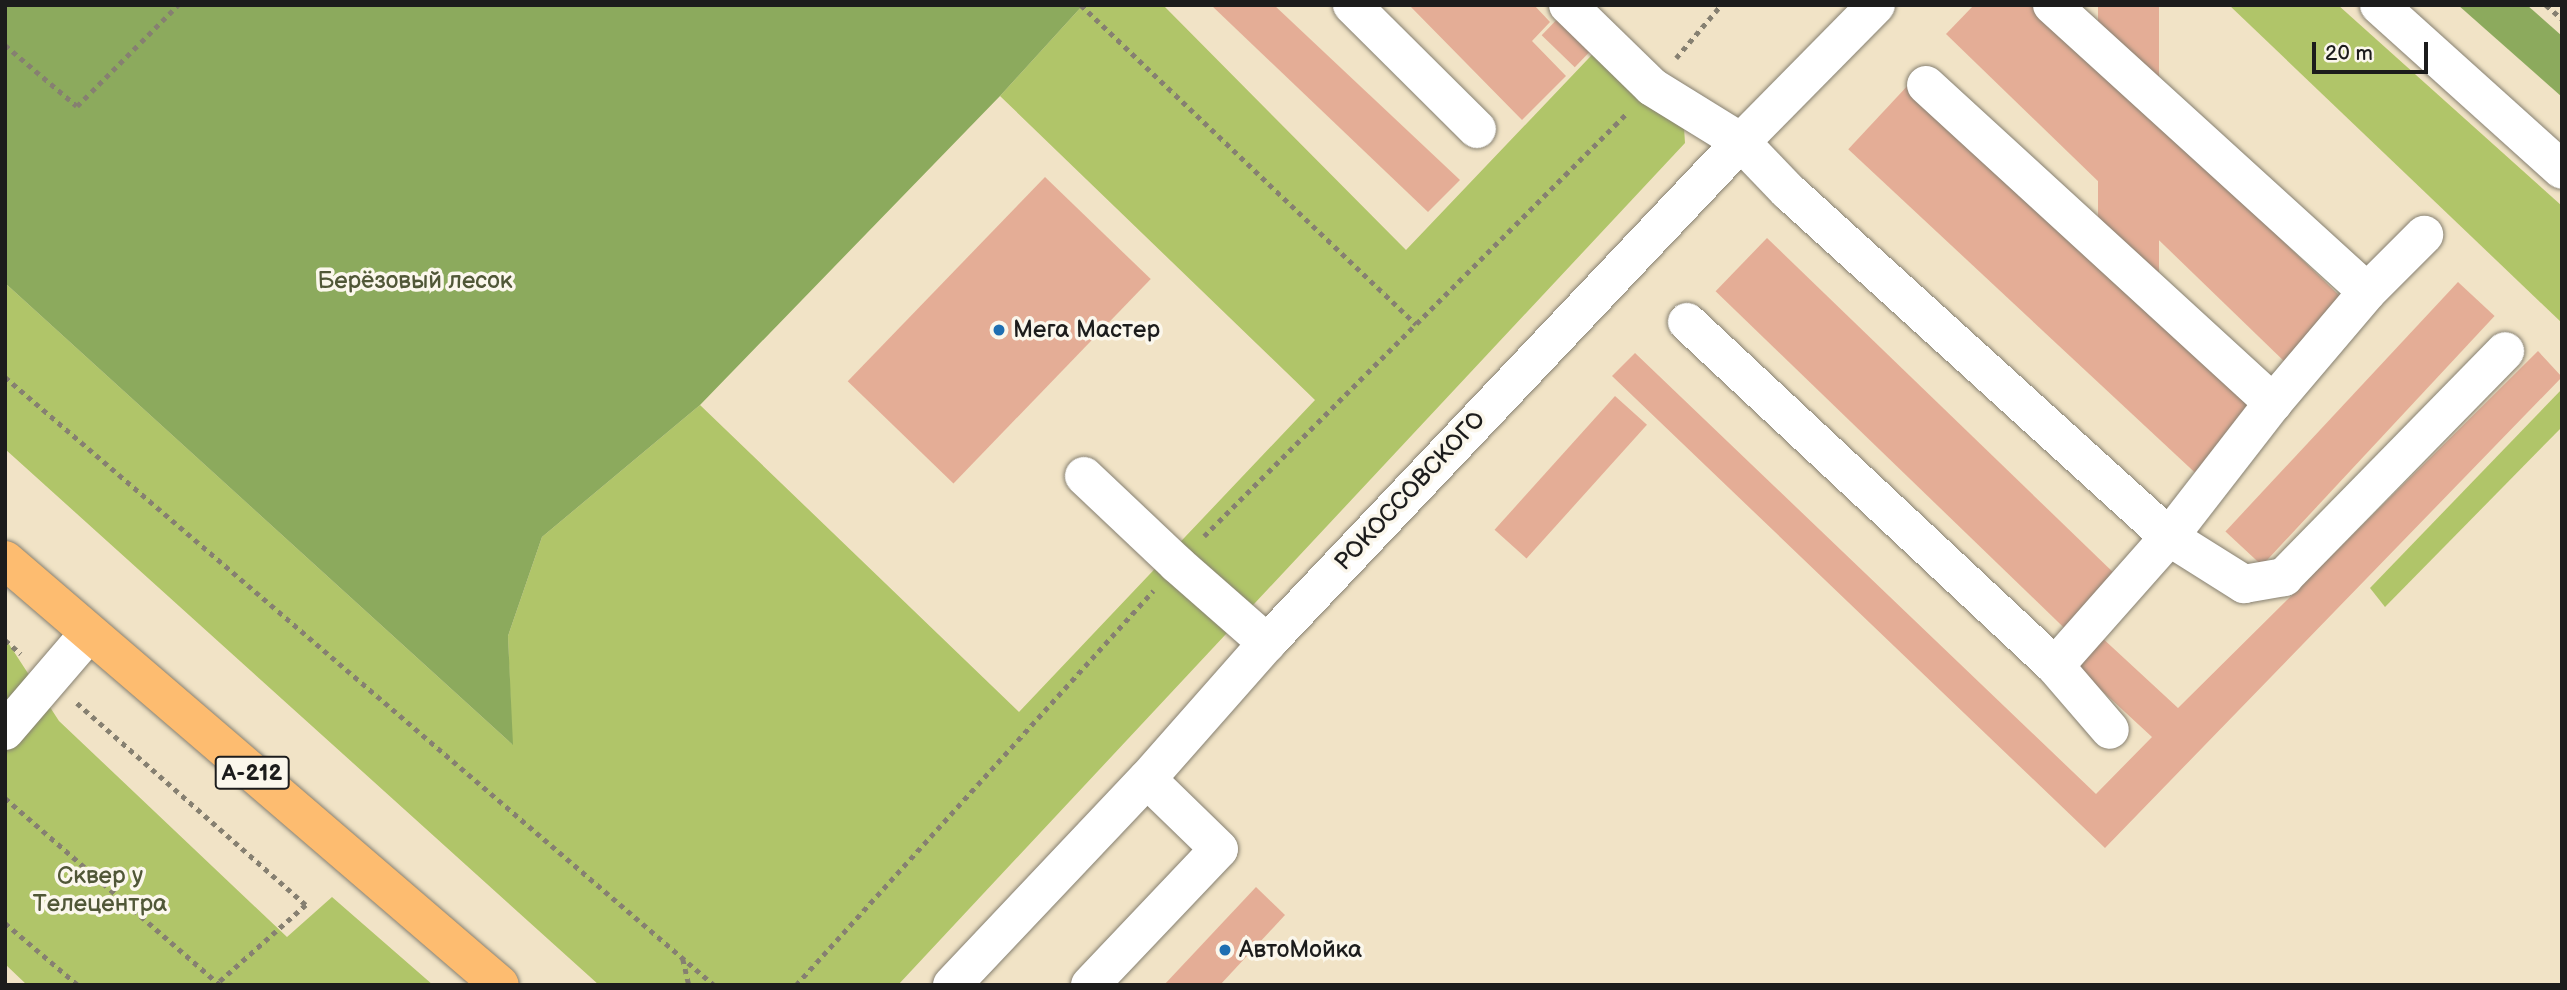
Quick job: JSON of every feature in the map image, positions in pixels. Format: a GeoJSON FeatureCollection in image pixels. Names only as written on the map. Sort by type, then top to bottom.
{"type":"FeatureCollection","features":[{"type":"Feature","properties":{"kind":"highway","name":"А-212"},"geometry":{"type":"LineString","coordinates":[[5,561],[500,985]]}},
{"type":"Feature","properties":{"kind":"street"},"geometry":{"type":"LineString","coordinates":[[1352,5],[1476,129]]}},
{"type":"Feature","properties":{"kind":"street"},"geometry":{"type":"LineString","coordinates":[[1568,5],[1652,87],[1741,142],[1788,191],[2169,537],[2244,583],[2284,577],[2505,351]]}},
{"type":"Feature","properties":{"kind":"street","name":"РОКОССОВСКОГО"},"geometry":{"type":"LineString","coordinates":[[952,985],[1147,779],[1267,643],[1741,142],[1876,5]]}},
{"type":"Feature","properties":{"kind":"street"},"geometry":{"type":"LineString","coordinates":[[2052,5],[2367,292]]}},
{"type":"Feature","properties":{"kind":"street"},"geometry":{"type":"LineString","coordinates":[[2379,5],[2562,170]]}},
{"type":"Feature","properties":{"kind":"street"},"geometry":{"type":"LineString","coordinates":[[1926,85],[2273,403]]}},
{"type":"Feature","properties":{"kind":"street"},"geometry":{"type":"LineString","coordinates":[[2055,666],[2169,537],[2273,403],[2367,292],[2424,235]]}},
{"type":"Feature","properties":{"kind":"street"},"geometry":{"type":"LineString","coordinates":[[1687,321],[2055,666],[2110,730]]}},
{"type":"Feature","properties":{"kind":"street"},"geometry":{"type":"LineString","coordinates":[[1084,476],[1177,564],[1267,643]]}},
{"type":"Feature","properties":{"kind":"street"},"geometry":{"type":"LineString","coordinates":[[5,731],[88,634]]}},
{"type":"Feature","properties":{"kind":"street"},"geometry":{"type":"LineString","coordinates":[[1090,985],[1219,849],[1147,779]]}},
{"type":"Feature","properties":{"kind":"path"},"geometry":{"type":"LineString","coordinates":[[5,46],[77,106],[178,5]]}},
{"type":"Feature","properties":{"kind":"path"},"geometry":{"type":"LineString","coordinates":[[1081,5],[1416,324]]}},
{"type":"Feature","properties":{"kind":"path"},"geometry":{"type":"LineString","coordinates":[[796,985],[1177,564],[1652,87],[1721,5]]}},
{"type":"Feature","properties":{"kind":"path"},"geometry":{"type":"LineString","coordinates":[[2546,5],[2562,19]]}},
{"type":"Feature","properties":{"kind":"path"},"geometry":{"type":"LineString","coordinates":[[5,377],[714,985]]}},
{"type":"Feature","properties":{"kind":"path"},"geometry":{"type":"LineString","coordinates":[[50,679],[306,905],[219,984],[210,985]]}},
{"type":"Feature","properties":{"kind":"path"},"geometry":{"type":"LineString","coordinates":[[5,799],[219,984]]}},
{"type":"Feature","properties":{"kind":"path"},"geometry":{"type":"LineString","coordinates":[[5,923],[78,985]]}},
{"type":"Feature","properties":{"kind":"path"},"geometry":{"type":"LineString","coordinates":[[683,958],[689,985]]}},
{"type":"Feature","properties":{"kind":"green space","name":"Берёзовый лесок"},"geometry":{"type":"Polygon","coordinates":[[[5,5],[1083,5],[1000,96],[700,405],[542,537],[508,636],[513,745],[5,283],[5,5]]]}},
{"type":"Feature","properties":{"kind":"green space"},"geometry":{"type":"Polygon","coordinates":[[[1083,5],[1163,5],[1406,250],[1607,39],[1683,112],[1685,143],[898,985],[599,985],[5,449],[5,283],[512,744],[508,636],[542,537],[700,405],[1019,712],[1315,400],[1000,96],[1083,5]]]}},
{"type":"Feature","properties":{"kind":"green space"},"geometry":{"type":"Polygon","coordinates":[[[2229,5],[2338,5],[2562,206],[2562,323],[2229,5]]]}},
{"type":"Feature","properties":{"kind":"green space"},"geometry":{"type":"Polygon","coordinates":[[[2458,5],[2527,5],[2562,36],[2562,97],[2458,5]]]}},
{"type":"Feature","properties":{"kind":"green space"},"geometry":{"type":"Polygon","coordinates":[[[2562,389],[2562,427],[2385,607],[2370,588],[2562,389]]]}},
{"type":"Feature","properties":{"kind":"green space","name":"Сквер у Телецентра"},"geometry":{"type":"Polygon","coordinates":[[[5,638],[59,721],[287,937],[332,897],[433,985],[27,985],[5,964],[5,638]]]}},
{"type":"Feature","properties":{"kind":"building"},"geometry":{"type":"Polygon","coordinates":[[[1211,5],[1274,5],[1460,180],[1428,212],[1211,5]]]}},
{"type":"Feature","properties":{"kind":"building"},"geometry":{"type":"Polygon","coordinates":[[[1409,5],[1534,5],[1550,22],[1532,41],[1566,76],[1522,120],[1409,5]]]}},
{"type":"Feature","properties":{"kind":"building"},"geometry":{"type":"Polygon","coordinates":[[[1974,5],[2039,5],[2349,305],[2290,367],[1946,34],[1974,5]]]}},
{"type":"Feature","properties":{"kind":"building"},"geometry":{"type":"Polygon","coordinates":[[[2098,5],[2159,5],[2159,380],[2098,380],[2098,5]]]}},
{"type":"Feature","properties":{"kind":"building"},"geometry":{"type":"Polygon","coordinates":[[[1566,10],[1599,42],[1575,67],[1542,35],[1566,10]]]}},
{"type":"Feature","properties":{"kind":"building"},"geometry":{"type":"Polygon","coordinates":[[[1911,82],[2261,408],[2198,475],[1848,149],[1911,82]]]}},
{"type":"Feature","properties":{"kind":"building","name":"Мега Мастер"},"geometry":{"type":"Polygon","coordinates":[[[1045,177],[1151,279],[953,483],[848,381],[1045,177]]]}},
{"type":"Feature","properties":{"kind":"building"},"geometry":{"type":"Polygon","coordinates":[[[1767,238],[2119,578],[2067,631],[1716,291],[1767,238]]]}},
{"type":"Feature","properties":{"kind":"building"},"geometry":{"type":"Polygon","coordinates":[[[2458,282],[2495,316],[2262,565],[2225,531],[2458,282]]]}},
{"type":"Feature","properties":{"kind":"building"},"geometry":{"type":"Polygon","coordinates":[[[2538,351],[2562,377],[2105,848],[1612,376],[1635,353],[2096,794],[2152,737],[2073,664],[2099,635],[2178,708],[2538,351]]]}},
{"type":"Feature","properties":{"kind":"building"},"geometry":{"type":"Polygon","coordinates":[[[1615,396],[1647,425],[1527,559],[1495,530],[1615,396]]]}},
{"type":"Feature","properties":{"kind":"building","name":"АвтоМойка"},"geometry":{"type":"Polygon","coordinates":[[[1256,887],[1285,915],[1220,985],[1164,985],[1256,887]]]}},
{"type":"Feature","properties":{"kind":"place","name":"Мега Мастер"},"geometry":{"type":"Point","coordinates":[999,330]}},
{"type":"Feature","properties":{"kind":"place","name":"АвтоМойка"},"geometry":{"type":"Point","coordinates":[1225,950]}}]}
